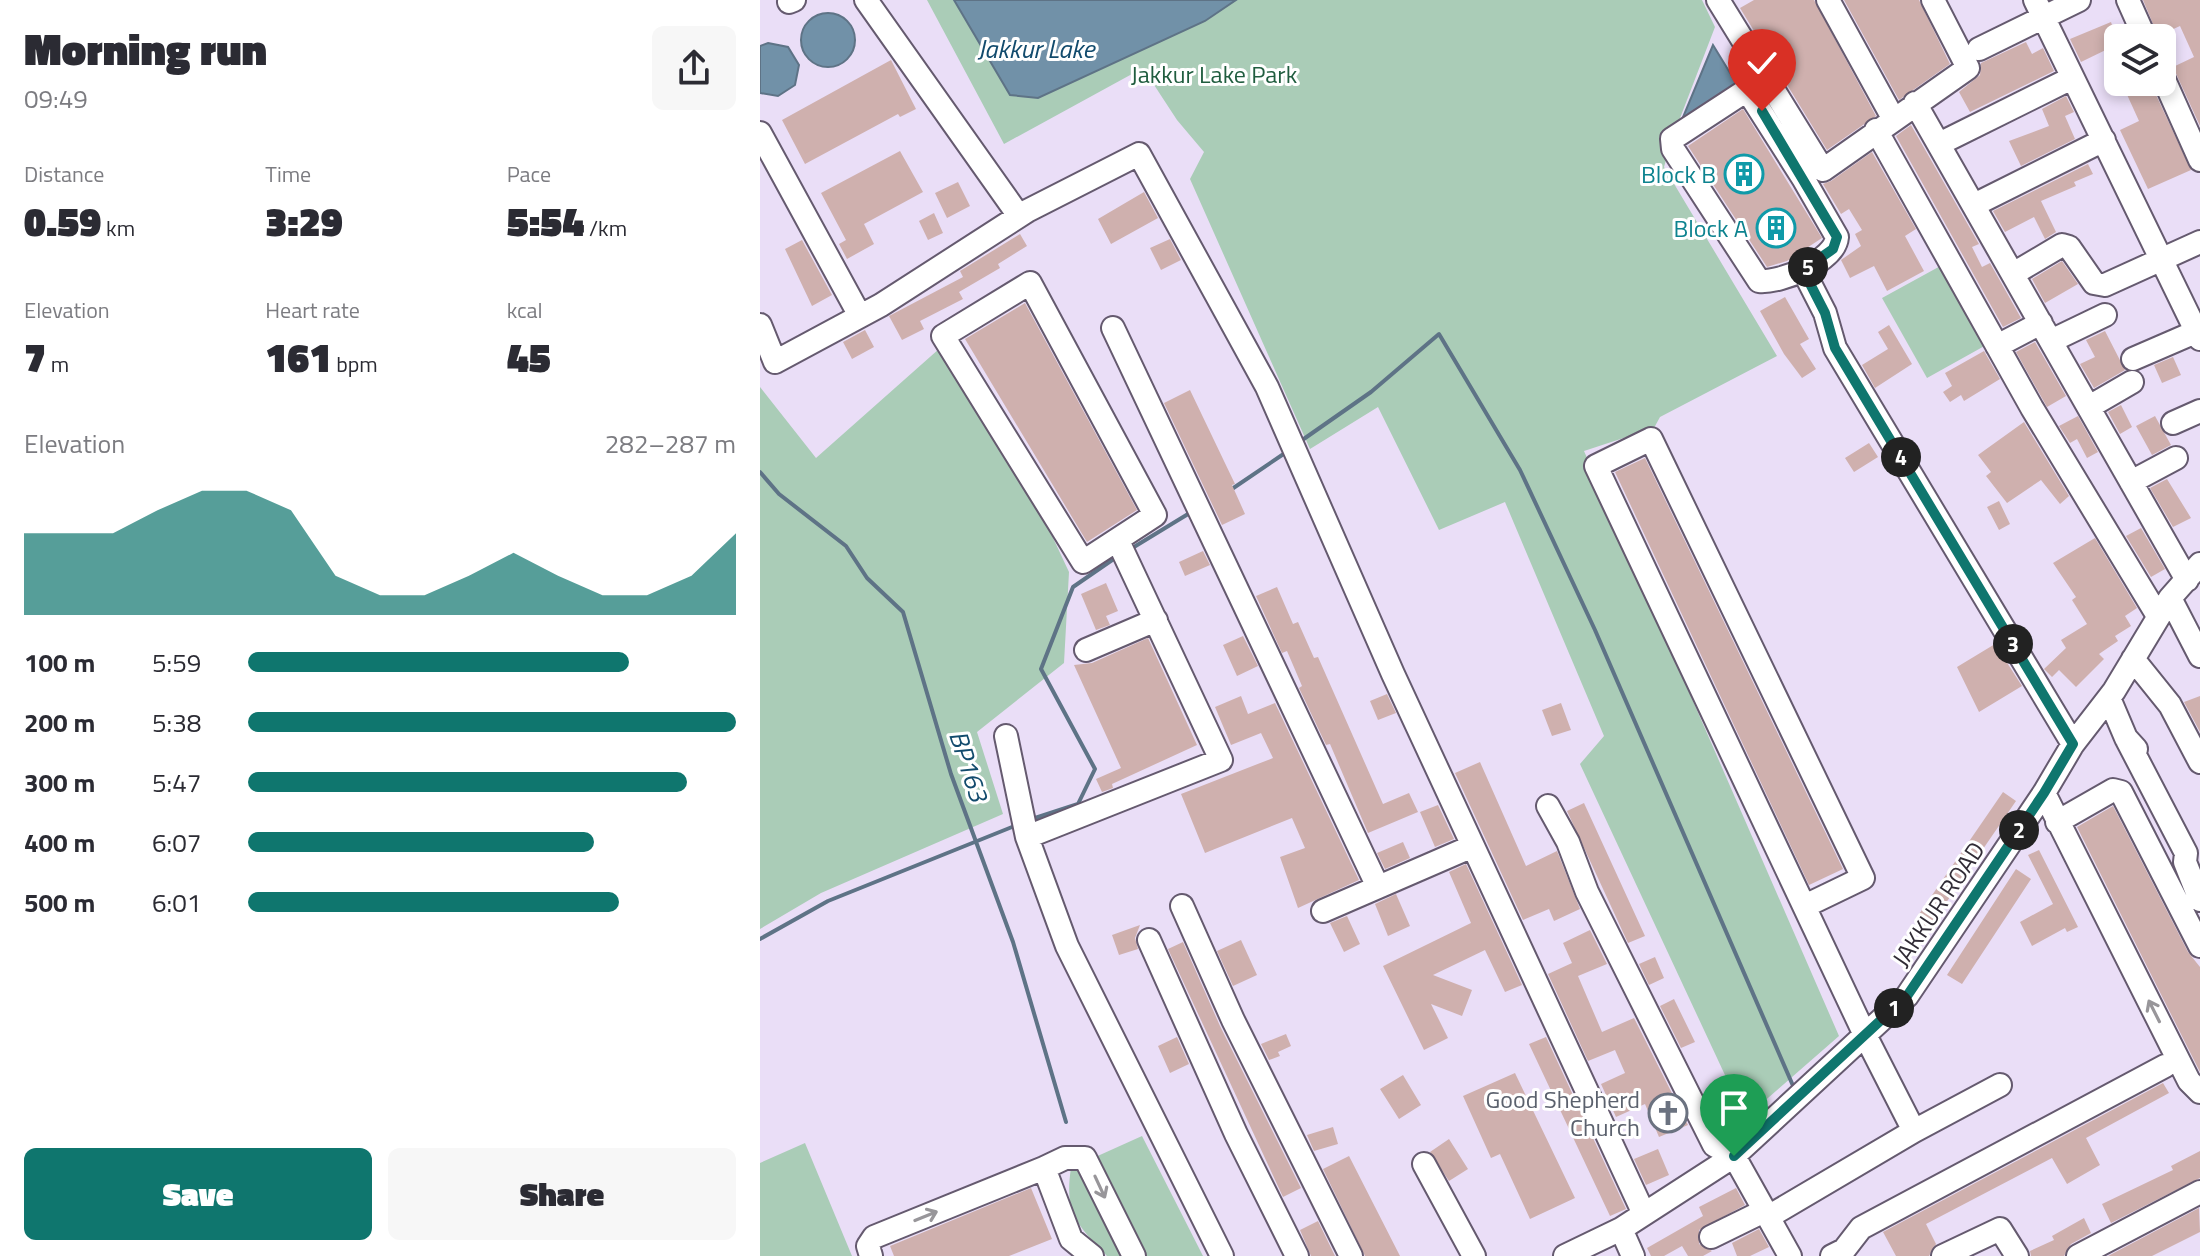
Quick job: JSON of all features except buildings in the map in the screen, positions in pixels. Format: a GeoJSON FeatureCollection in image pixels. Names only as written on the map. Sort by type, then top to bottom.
{"type":"FeatureCollection","features":[{"type":"Feature","properties":{"kind":"street"},"geometry":{"type":"LineString","coordinates":[[866,0],[1019,216]]}},
{"type":"Feature","properties":{"kind":"street"},"geometry":{"type":"LineString","coordinates":[[1718,0],[1823,170],[1884,129],[1967,81]]}},
{"type":"Feature","properties":{"kind":"street"},"geometry":{"type":"LineString","coordinates":[[1828,0],[1884,129],[1997,346],[2164,607],[2200,656]]}},
{"type":"Feature","properties":{"kind":"street"},"geometry":{"type":"LineString","coordinates":[[1918,108],[1968,68],[1933,0]]}},
{"type":"Feature","properties":{"kind":"street"},"geometry":{"type":"LineString","coordinates":[[1979,49],[2039,9],[2079,0]]}},
{"type":"Feature","properties":{"kind":"street"},"geometry":{"type":"LineString","coordinates":[[2128,0],[2139,24]]}},
{"type":"Feature","properties":{"kind":"street"},"geometry":{"type":"LineString","coordinates":[[2039,9],[2199,334],[2133,359]]}},
{"type":"Feature","properties":{"kind":"street"},"geometry":{"type":"LineString","coordinates":[[1939,144],[2072,78]]}},
{"type":"Feature","properties":{"kind":"street"},"geometry":{"type":"LineString","coordinates":[[1747,90],[1837,237],[1833,249],[1803,270],[1792,276],[1759,281],[1673,149],[1672,139],[1747,90]]}},
{"type":"Feature","properties":{"kind":"street"},"geometry":{"type":"LineString","coordinates":[[2171,96],[2200,160]]}},
{"type":"Feature","properties":{"kind":"street"},"geometry":{"type":"LineString","coordinates":[[1918,108],[2131,482],[2193,572]]}},
{"type":"Feature","properties":{"kind":"street"},"geometry":{"type":"LineString","coordinates":[[760,133],[860,316]]}},
{"type":"Feature","properties":{"kind":"street"},"geometry":{"type":"LineString","coordinates":[[1974,205],[2104,140]]}},
{"type":"Feature","properties":{"kind":"street"},"geometry":{"type":"LineString","coordinates":[[760,325],[775,362],[860,316],[1019,216],[1139,154],[1267,387],[1473,846],[1644,1214]]}},
{"type":"Feature","properties":{"kind":"street"},"geometry":{"type":"LineString","coordinates":[[2013,274],[2062,245],[2069,247],[2094,283],[2105,285],[2162,262],[2200,242]]}},
{"type":"Feature","properties":{"kind":"street"},"geometry":{"type":"LineString","coordinates":[[1803,270],[1825,313],[1835,348],[2073,744]]}},
{"type":"Feature","properties":{"kind":"street"},"geometry":{"type":"LineString","coordinates":[[1030,283],[1155,515],[1122,549],[1083,562],[943,336],[1030,283]]}},
{"type":"Feature","properties":{"kind":"street"},"geometry":{"type":"LineString","coordinates":[[1997,346],[2105,315]]}},
{"type":"Feature","properties":{"kind":"street"},"geometry":{"type":"LineString","coordinates":[[1113,328],[1378,887]]}},
{"type":"Feature","properties":{"kind":"street"},"geometry":{"type":"LineString","coordinates":[[2089,407],[2132,382]]}},
{"type":"Feature","properties":{"kind":"street"},"geometry":{"type":"LineString","coordinates":[[2173,423],[2200,411]]}},
{"type":"Feature","properties":{"kind":"street"},"geometry":{"type":"LineString","coordinates":[[1805,906],[1863,878],[1651,439],[1596,466],[1865,1035],[1914,1131]]}},
{"type":"Feature","properties":{"kind":"street"},"geometry":{"type":"LineString","coordinates":[[2131,482],[2176,458]]}},
{"type":"Feature","properties":{"kind":"street"},"geometry":{"type":"LineString","coordinates":[[1027,837],[1221,760],[1122,549]]}},
{"type":"Feature","properties":{"kind":"street","name":"JAKKUR ROAD"},"geometry":{"type":"LineString","coordinates":[[1565,1256],[1621,1229],[1734,1156],[1907,996],[2044,793],[2073,744],[2109,698],[2164,607],[2193,572]]}},
{"type":"Feature","properties":{"kind":"street"},"geometry":{"type":"LineString","coordinates":[[1086,650],[1156,620]]}},
{"type":"Feature","properties":{"kind":"street"},"geometry":{"type":"LineString","coordinates":[[2133,659],[2170,705],[2200,762]]}},
{"type":"Feature","properties":{"kind":"street"},"geometry":{"type":"LineString","coordinates":[[2109,698],[2126,738],[2186,853],[2185,862],[2200,900]]}},
{"type":"Feature","properties":{"kind":"street"},"geometry":{"type":"LineString","coordinates":[[1006,736],[1027,837],[1067,946],[1222,1256]]}},
{"type":"Feature","properties":{"kind":"street"},"geometry":{"type":"LineString","coordinates":[[2126,738],[2143,757],[2195,846],[2200,845]]}},
{"type":"Feature","properties":{"kind":"street"},"geometry":{"type":"LineString","coordinates":[[2057,822],[2113,790],[2121,792],[2200,946]]}},
{"type":"Feature","properties":{"kind":"street"},"geometry":{"type":"LineString","coordinates":[[2044,793],[2189,1081],[2200,1092]]}},
{"type":"Feature","properties":{"kind":"street"},"geometry":{"type":"LineString","coordinates":[[1548,806],[1568,842],[1587,892],[1714,1145],[1734,1156],[1790,1256]]}},
{"type":"Feature","properties":{"kind":"street"},"geometry":{"type":"LineString","coordinates":[[1323,911],[1473,846]]}},
{"type":"Feature","properties":{"kind":"street"},"geometry":{"type":"LineString","coordinates":[[1182,906],[1233,1020],[1351,1256]]}},
{"type":"Feature","properties":{"kind":"street"},"geometry":{"type":"LineString","coordinates":[[1149,940],[1236,1134],[1297,1256]]}},
{"type":"Feature","properties":{"kind":"street"},"geometry":{"type":"LineString","coordinates":[[1832,1256],[1844,1250],[1861,1228],[2165,1066]]}},
{"type":"Feature","properties":{"kind":"street"},"geometry":{"type":"LineString","coordinates":[[1711,1237],[1766,1214],[2000,1085]]}},
{"type":"Feature","properties":{"kind":"street"},"geometry":{"type":"LineString","coordinates":[[871,1256],[868,1246],[874,1237],[1065,1158],[1085,1158],[1134,1256]]}},
{"type":"Feature","properties":{"kind":"street"},"geometry":{"type":"LineString","coordinates":[[1424,1164],[1474,1256]]}},
{"type":"Feature","properties":{"kind":"street"},"geometry":{"type":"LineString","coordinates":[[1044,1168],[1066,1248],[1092,1256]]}},
{"type":"Feature","properties":{"kind":"street"},"geometry":{"type":"LineString","coordinates":[[2078,1256],[2200,1192]]}},
{"type":"Feature","properties":{"kind":"street"},"geometry":{"type":"LineString","coordinates":[[1621,1229],[1633,1256]]}},
{"type":"Feature","properties":{"kind":"street"},"geometry":{"type":"LineString","coordinates":[[1943,1256],[2000,1229],[2017,1256]]}},
{"type":"Feature","properties":{"kind":"green space","name":"Jakkur Lake Park"},"geometry":{"type":"Polygon","coordinates":[[[927,0],[954,0],[1010,95],[1205,21],[1236,0],[1702,0],[1715,27],[1664,167],[1777,356],[1660,417],[1654,428],[1584,451],[1839,1036],[1745,1118],[1580,764],[1604,736],[1505,502],[1439,530],[1378,407],[1310,449],[1190,179],[1204,152],[1177,120],[1143,68],[1004,144],[927,0]]]}},
{"type":"Feature","properties":{"kind":"green space"},"geometry":{"type":"Polygon","coordinates":[[[1944,264],[1988,344],[1927,378],[1882,298],[1944,264]]]}},
{"type":"Feature","properties":{"kind":"green space"},"geometry":{"type":"Polygon","coordinates":[[[957,333],[1069,572],[1064,663],[977,732],[1003,814],[821,893],[760,929],[760,387],[816,458],[957,333]]]}},
{"type":"Feature","properties":{"kind":"green space"},"geometry":{"type":"Polygon","coordinates":[[[1142,1136],[1203,1256],[1107,1256],[1075,1217],[1069,1196],[1071,1168],[1142,1136]]]}},
{"type":"Feature","properties":{"kind":"green space"},"geometry":{"type":"Polygon","coordinates":[[[805,1143],[852,1256],[760,1256],[760,1163],[805,1143]]]}},
{"type":"Feature","properties":{"kind":"water","name":"Jakkur Lake"},"geometry":{"type":"Polygon","coordinates":[[[954,0],[1236,0],[1205,21],[1038,98],[1010,95],[954,0]]]}},
{"type":"Feature","properties":{"kind":"water"},"geometry":{"type":"Polygon","coordinates":[[[828,13],[847,21],[855,40],[847,59],[828,67],[809,59],[801,40],[809,21],[828,13]]]}},
{"type":"Feature","properties":{"kind":"water"},"geometry":{"type":"Polygon","coordinates":[[[768,43],[788,47],[799,65],[795,85],[778,96],[760,93],[760,46],[768,43]]]}},
{"type":"Feature","properties":{"kind":"water"},"geometry":{"type":"Polygon","coordinates":[[[1713,45],[1738,86],[1681,122],[1713,45]]]}},
{"type":"Feature","properties":{"kind":"waterway"},"geometry":{"type":"LineString","coordinates":[[1298,443],[1371,392],[1439,334],[1520,470],[1595,630],[1794,1088]]}},
{"type":"Feature","properties":{"kind":"waterway"},"geometry":{"type":"LineString","coordinates":[[1229,491],[1288,451]]}},
{"type":"Feature","properties":{"kind":"waterway","name":"BP163"},"geometry":{"type":"LineString","coordinates":[[760,472],[779,494],[846,546],[867,578],[903,612],[951,774],[1013,942],[1066,1122]]}},
{"type":"Feature","properties":{"kind":"waterway"},"geometry":{"type":"LineString","coordinates":[[1129,550],[1193,511]]}},
{"type":"Feature","properties":{"kind":"waterway"},"geometry":{"type":"LineString","coordinates":[[1032,819],[1078,804],[1095,769],[1041,669],[1073,587],[1118,556]]}},
{"type":"Feature","properties":{"kind":"waterway"},"geometry":{"type":"LineString","coordinates":[[760,939],[828,901],[1017,825]]}},
{"type":"Feature","properties":{"kind":"place","name":"Block B"},"geometry":{"type":"Point","coordinates":[1744,174]}},
{"type":"Feature","properties":{"kind":"place","name":"Block A"},"geometry":{"type":"Point","coordinates":[1776,228]}},
{"type":"Feature","properties":{"kind":"place","name":"Good Shepherd Church"},"geometry":{"type":"Point","coordinates":[1668,1113]}},
{"type":"Feature","properties":{"kind":"route"},"geometry":{"type":"LineString","coordinates":[[1734,1156],[1907,996],[2044,793],[2073,744],[1835,348],[1825,313],[1803,270],[1833,249],[1837,237],[1762,111]]}}]}
